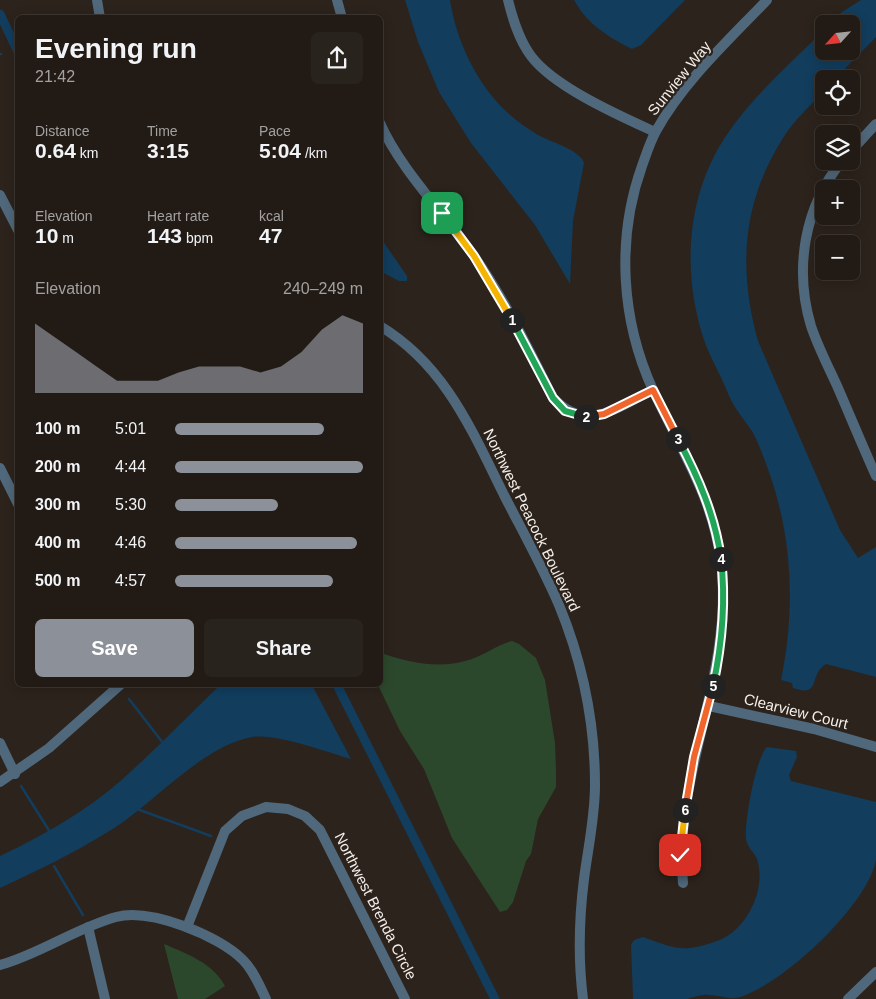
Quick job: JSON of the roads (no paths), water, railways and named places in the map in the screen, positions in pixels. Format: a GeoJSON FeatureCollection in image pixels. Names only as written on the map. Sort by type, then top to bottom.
{"type":"FeatureCollection","features":[{"type":"Feature","properties":{"kind":"street"},"geometry":{"type":"LineString","coordinates":[[337,0],[341,15]]}},
{"type":"Feature","properties":{"kind":"street"},"geometry":{"type":"LineString","coordinates":[[508,0],[514,24],[532,57],[553,78],[624,118],[655,132]]}},
{"type":"Feature","properties":{"kind":"street","name":"Sunview Way"},"geometry":{"type":"LineString","coordinates":[[683,884],[680,855],[685,805],[694,757],[709,706],[719,657],[723,613],[722,573],[718,536],[706,496],[653,390],[635,338],[629,311],[625,273],[627,230],[633,190],[655,132],[678,98],[710,59],[768,0]]}},
{"type":"Feature","properties":{"kind":"street"},"geometry":{"type":"LineString","coordinates":[[860,141],[876,124]]}},
{"type":"Feature","properties":{"kind":"street"},"geometry":{"type":"LineString","coordinates":[[383,128],[410,171],[474,256],[496,291],[553,398],[565,411],[584,418],[604,414],[653,390]]}},
{"type":"Feature","properties":{"kind":"street"},"geometry":{"type":"LineString","coordinates":[[836,170],[819,194],[808,228],[802,261],[804,292],[812,326],[876,476]]}},
{"type":"Feature","properties":{"kind":"street"},"geometry":{"type":"LineString","coordinates":[[0,195],[15,224]]}},
{"type":"Feature","properties":{"kind":"street","name":"Northwest Peacock Boulevard"},"geometry":{"type":"LineString","coordinates":[[383,328],[416,353],[436,373],[461,409],[558,604],[574,647],[592,734],[595,785],[579,930],[583,999]]}},
{"type":"Feature","properties":{"kind":"street"},"geometry":{"type":"LineString","coordinates":[[0,468],[15,498]]}},
{"type":"Feature","properties":{"kind":"street"},"geometry":{"type":"LineString","coordinates":[[0,782],[16,774],[49,748],[109,688]]}},
{"type":"Feature","properties":{"kind":"street","name":"Clearview Court"},"geometry":{"type":"LineString","coordinates":[[709,706],[814,729],[876,747]]}},
{"type":"Feature","properties":{"kind":"street"},"geometry":{"type":"LineString","coordinates":[[0,743],[16,774]]}},
{"type":"Feature","properties":{"kind":"street","name":"Northwest Brenda Circle"},"geometry":{"type":"LineString","coordinates":[[187,927],[225,831],[242,816],[266,807],[288,809],[305,816],[320,830],[405,999]]}},
{"type":"Feature","properties":{"kind":"street"},"geometry":{"type":"LineString","coordinates":[[0,965],[16,961],[88,927],[118,917],[141,915],[187,927],[224,946],[243,960],[266,999]]}},
{"type":"Feature","properties":{"kind":"street"},"geometry":{"type":"LineString","coordinates":[[88,927],[105,999]]}},
{"type":"Feature","properties":{"kind":"street"},"geometry":{"type":"LineString","coordinates":[[848,999],[876,972]]}},
{"type":"Feature","properties":{"kind":"water"},"geometry":{"type":"Polygon","coordinates":[[[405,0],[450,0],[454,20],[468,58],[490,93],[518,122],[535,133],[566,147],[582,159],[584,163],[573,221],[570,284],[535,225],[471,143],[439,92],[418,42],[405,0]]]}},
{"type":"Feature","properties":{"kind":"water"},"geometry":{"type":"Polygon","coordinates":[[[574,0],[685,0],[641,45],[632,49],[599,29],[585,16],[574,0]]]}},
{"type":"Feature","properties":{"kind":"water"},"geometry":{"type":"Polygon","coordinates":[[[861,0],[876,0],[876,37],[860,53],[860,15],[839,15],[861,0]]]}},
{"type":"Feature","properties":{"kind":"water"},"geometry":{"type":"Polygon","coordinates":[[[815,39],[815,60],[854,60],[844,70],[815,70],[815,100],[787,131],[769,162],[759,187],[752,212],[746,262],[748,288],[758,341],[840,530],[858,558],[876,547],[876,677],[826,664],[817,674],[814,684],[808,690],[793,688],[792,683],[781,680],[790,603],[787,551],[778,500],[758,443],[732,402],[709,353],[697,315],[692,289],[691,237],[695,211],[711,162],[734,124],[771,82],[815,39]]]}},
{"type":"Feature","properties":{"kind":"water"},"geometry":{"type":"Polygon","coordinates":[[[383,241],[407,276],[407,281],[399,281],[383,273],[383,241]]]}},
{"type":"Feature","properties":{"kind":"water"},"geometry":{"type":"Polygon","coordinates":[[[218,687],[313,687],[351,759],[288,740],[274,738],[252,737],[233,743],[214,752],[196,764],[111,830],[56,861],[0,888],[0,856],[66,821],[112,788],[150,754],[218,687]]]}},
{"type":"Feature","properties":{"kind":"water"},"geometry":{"type":"Polygon","coordinates":[[[767,747],[796,751],[797,757],[789,775],[791,781],[876,802],[876,860],[869,878],[857,899],[820,942],[798,962],[775,979],[754,991],[736,998],[706,995],[687,999],[633,999],[631,945],[634,940],[643,937],[680,948],[705,945],[727,936],[737,928],[752,908],[759,883],[759,871],[757,859],[746,839],[747,819],[755,776],[767,747]]]}},
{"type":"Feature","properties":{"kind":"waterway"},"geometry":{"type":"LineString","coordinates":[[0,14],[15,46]]}},
{"type":"Feature","properties":{"kind":"waterway"},"geometry":{"type":"LineString","coordinates":[[338,687],[495,999]]}},
{"type":"Feature","properties":{"kind":"waterway"},"geometry":{"type":"LineString","coordinates":[[129,699],[163,743]]}},
{"type":"Feature","properties":{"kind":"waterway"},"geometry":{"type":"LineString","coordinates":[[21,786],[50,832]]}},
{"type":"Feature","properties":{"kind":"waterway"},"geometry":{"type":"LineString","coordinates":[[137,809],[211,836]]}},
{"type":"Feature","properties":{"kind":"waterway"},"geometry":{"type":"LineString","coordinates":[[54,866],[83,915]]}}]}
